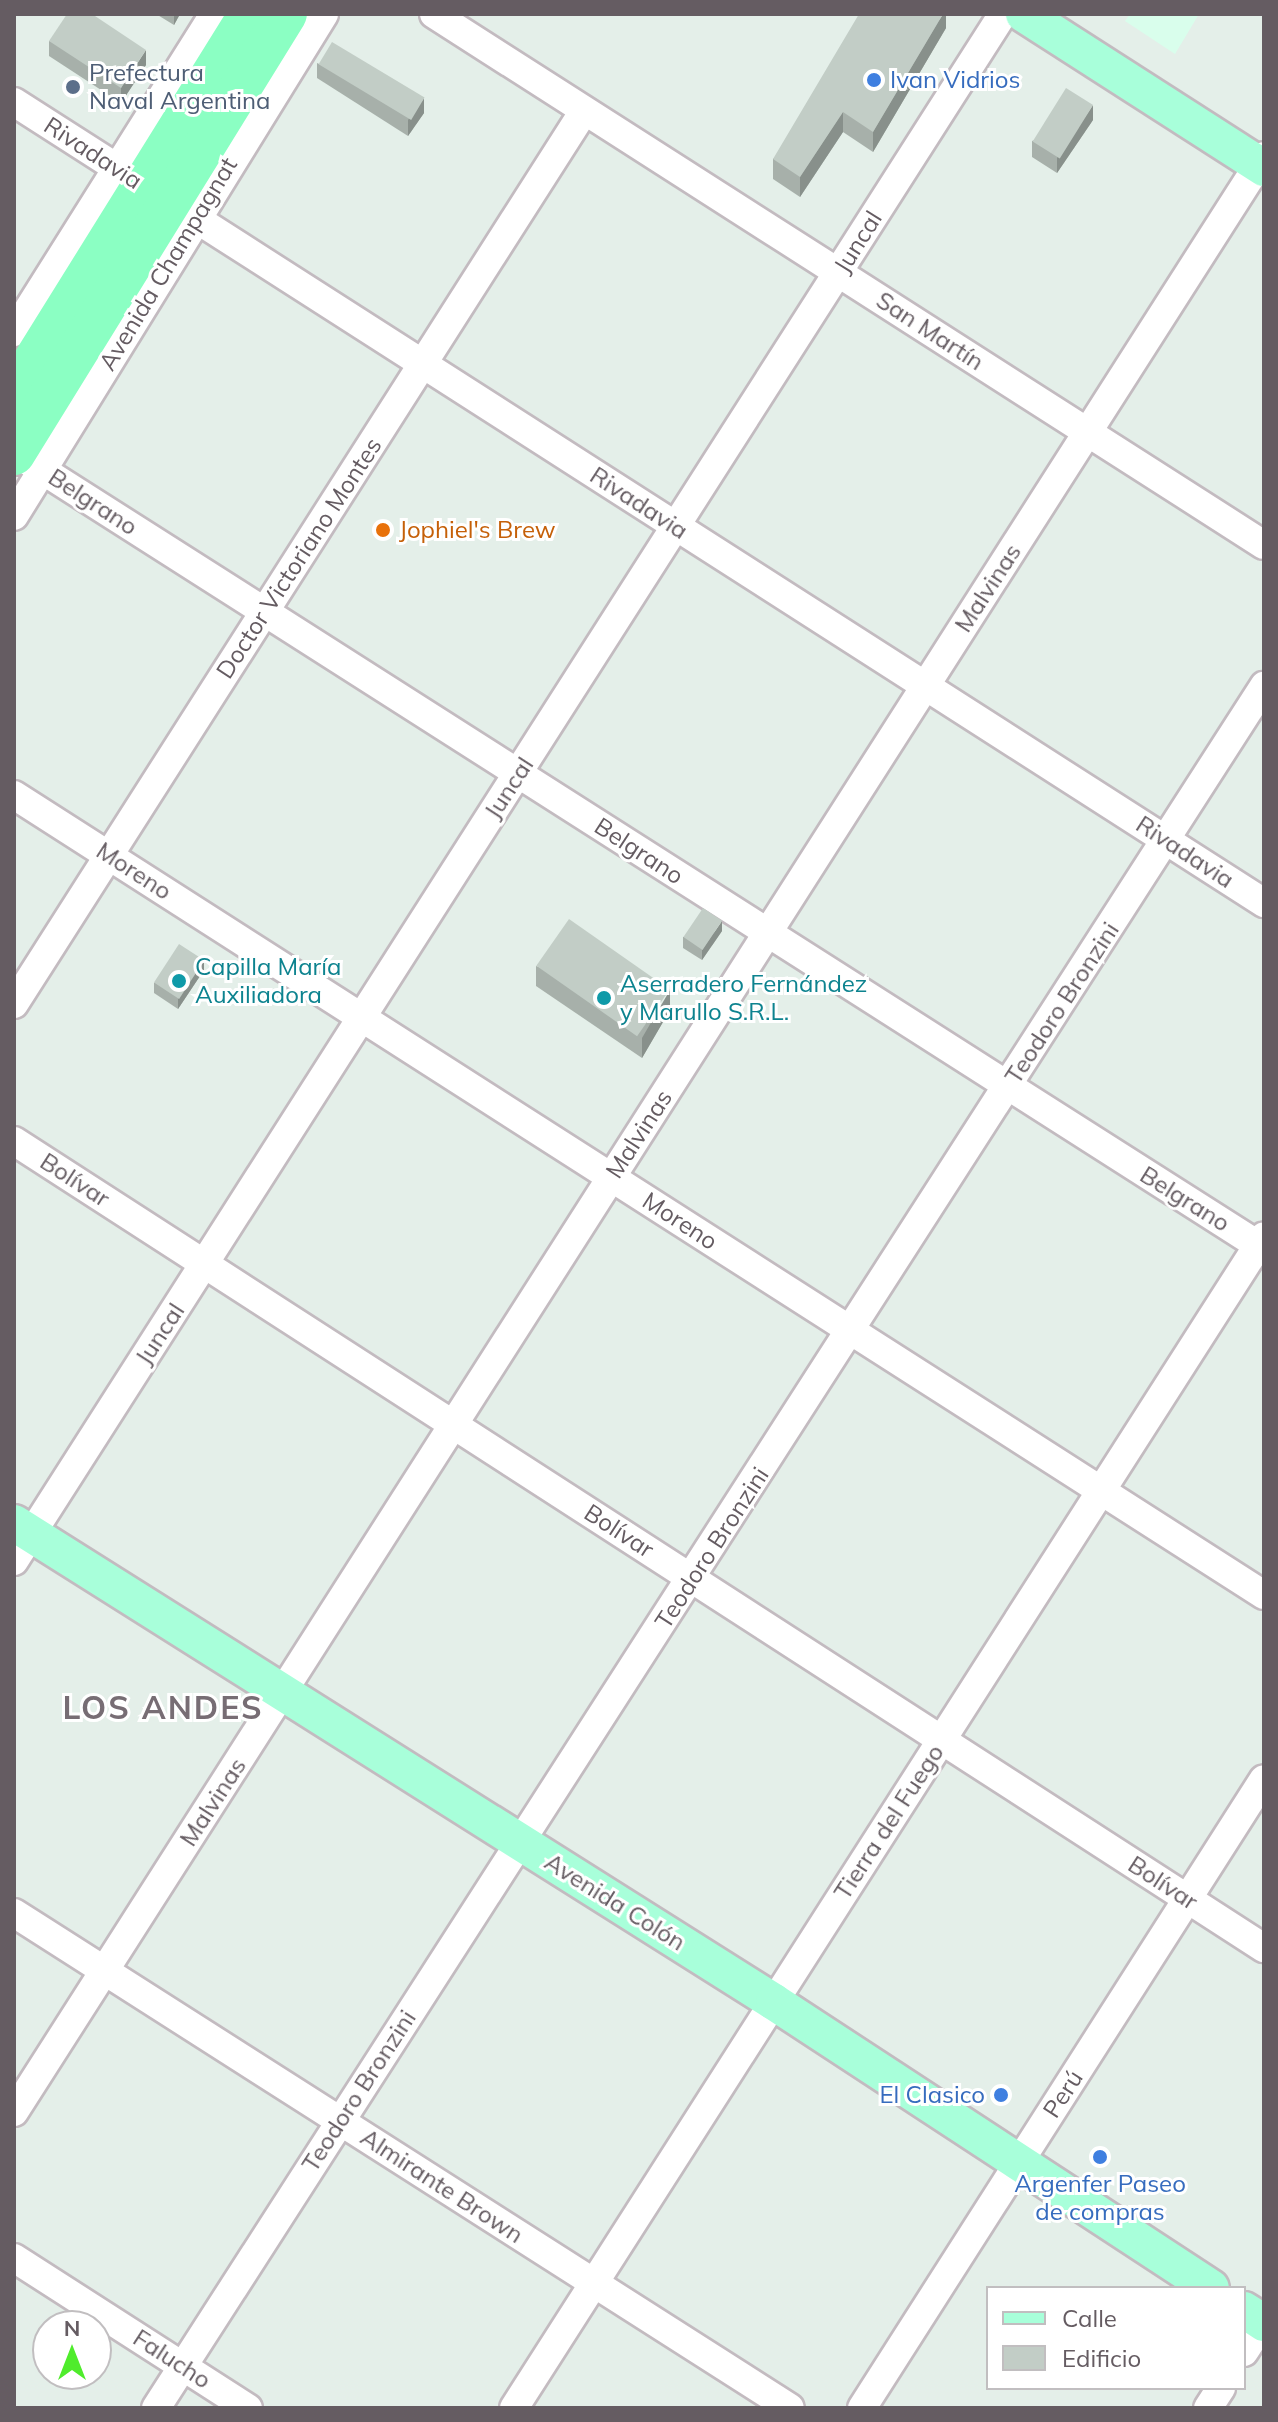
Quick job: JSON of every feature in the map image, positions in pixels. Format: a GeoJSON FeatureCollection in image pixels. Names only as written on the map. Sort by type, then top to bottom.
{"type":"FeatureCollection","features":[{"type":"Feature","properties":{"kind":"highway","name":"Avenida Champagnat"},"geometry":{"type":"LineString","coordinates":[[21,457],[154,192],[250,14]]}},
{"type":"Feature","properties":{"kind":"highway","name":"Avenida Champagnat"},"geometry":{"type":"LineString","coordinates":[[14,393],[154,192],[286,14]]}},
{"type":"Feature","properties":{"kind":"main road"},"geometry":{"type":"LineString","coordinates":[[1024,14],[1262,163]]}},
{"type":"Feature","properties":{"kind":"main road","name":"Avenida Colón"},"geometry":{"type":"LineString","coordinates":[[20,1539],[284,1690],[774,2002],[1208,2286]]}},
{"type":"Feature","properties":{"kind":"main road"},"geometry":{"type":"LineString","coordinates":[[1246,2311],[1264,2322]]}},
{"type":"Feature","properties":{"kind":"street","name":"Avenida Champagnat"},"geometry":{"type":"LineString","coordinates":[[154,192],[214,14]]}},
{"type":"Feature","properties":{"kind":"street","name":"Avenida Champagnat"},"geometry":{"type":"LineString","coordinates":[[14,332],[154,192],[324,14]]}},
{"type":"Feature","properties":{"kind":"street","name":"San Martín"},"geometry":{"type":"LineString","coordinates":[[434,14],[1264,545]]}},
{"type":"Feature","properties":{"kind":"street","name":"Juncal"},"geometry":{"type":"LineString","coordinates":[[20,1539],[205,1264],[1003,14]]}},
{"type":"Feature","properties":{"kind":"street","name":"Rivadavia"},"geometry":{"type":"LineString","coordinates":[[14,102],[1264,903]]}},
{"type":"Feature","properties":{"kind":"street","name":"Doctor Victoriano Montes"},"geometry":{"type":"LineString","coordinates":[[14,1004],[584,111]]}},
{"type":"Feature","properties":{"kind":"street","name":"Malvinas"},"geometry":{"type":"LineString","coordinates":[[14,2112],[1262,163]]}},
{"type":"Feature","properties":{"kind":"street","name":"Avenida Champagnat"},"geometry":{"type":"LineString","coordinates":[[14,516],[21,457]]}},
{"type":"Feature","properties":{"kind":"street","name":"Belgrano"},"geometry":{"type":"LineString","coordinates":[[21,457],[1008,1086],[1262,1244]]}},
{"type":"Feature","properties":{"kind":"street","name":"Teodoro Bronzini"},"geometry":{"type":"LineString","coordinates":[[156,2408],[518,1841],[693,1579],[1264,686]]}},
{"type":"Feature","properties":{"kind":"street","name":"Moreno"},"geometry":{"type":"LineString","coordinates":[[14,795],[1264,1595]]}},
{"type":"Feature","properties":{"kind":"street","name":"Bolívar"},"geometry":{"type":"LineString","coordinates":[[14,1141],[1264,1948]]}},
{"type":"Feature","properties":{"kind":"street","name":"Tierra del Fuego"},"geometry":{"type":"LineString","coordinates":[[514,2408],[1262,1244]]}},
{"type":"Feature","properties":{"kind":"street","name":"Perú"},"geometry":{"type":"LineString","coordinates":[[862,2408],[1264,1779]]}},
{"type":"Feature","properties":{"kind":"street","name":"Almirante Brown"},"geometry":{"type":"LineString","coordinates":[[14,1913],[790,2408]]}},
{"type":"Feature","properties":{"kind":"street","name":"Falucho"},"geometry":{"type":"LineString","coordinates":[[14,2258],[248,2408]]}},
{"type":"Feature","properties":{"kind":"street"},"geometry":{"type":"LineString","coordinates":[[1246,2349],[1264,2322]]}},
{"type":"Feature","properties":{"kind":"street"},"geometry":{"type":"LineString","coordinates":[[1208,2408],[1220,2390]]}},
{"type":"Feature","properties":{"kind":"shaded area"},"geometry":{"type":"Polygon","coordinates":[[[1130,14],[1199,14],[1175,54],[1125,21],[1130,14]]]}},
{"type":"Feature","properties":{"kind":"building"},"geometry":{"type":"Polygon","coordinates":[[[67,14],[92,14],[146,50],[121,88],[49,41],[67,14]]]}},
{"type":"Feature","properties":{"kind":"building","name":"Ivan Vidrios"},"geometry":{"type":"Polygon","coordinates":[[[859,14],[943,14],[873,132],[843,112],[800,177],[773,159],[859,14]]]}},
{"type":"Feature","properties":{"kind":"building"},"geometry":{"type":"Polygon","coordinates":[[[332,42],[425,98],[411,120],[319,64],[332,42]]]}},
{"type":"Feature","properties":{"kind":"building"},"geometry":{"type":"Polygon","coordinates":[[[1066,88],[1093,105],[1060,158],[1033,141],[1066,88]]]}},
{"type":"Feature","properties":{"kind":"building"},"geometry":{"type":"Polygon","coordinates":[[[703,908],[722,921],[702,950],[683,937],[703,908]]]}},
{"type":"Feature","properties":{"kind":"building","name":"Aserradero Fernández y Marullo S.R.L."},"geometry":{"type":"Polygon","coordinates":[[[569,919],[670,990],[637,1036],[536,966],[569,919]]]}},
{"type":"Feature","properties":{"kind":"building","name":"Capilla María Auxiliadora"},"geometry":{"type":"Polygon","coordinates":[[[179,944],[204,960],[179,999],[154,983],[179,944]]]}},
{"type":"Feature","properties":{"kind":"place","name":"Ivan Vidrios"},"geometry":{"type":"Point","coordinates":[874,80]}},
{"type":"Feature","properties":{"kind":"place","name":"Prefectura Naval Argentina"},"geometry":{"type":"Point","coordinates":[73,87]}},
{"type":"Feature","properties":{"kind":"place","name":"Jophiel's Brew"},"geometry":{"type":"Point","coordinates":[383,530]}},
{"type":"Feature","properties":{"kind":"place","name":"Capilla María Auxiliadora"},"geometry":{"type":"Point","coordinates":[179,981]}},
{"type":"Feature","properties":{"kind":"place","name":"Aserradero Fernández y Marullo S.R.L."},"geometry":{"type":"Point","coordinates":[604,998]}},
{"type":"Feature","properties":{"kind":"place","name":"El Clasico"},"geometry":{"type":"Point","coordinates":[1001,2095]}},
{"type":"Feature","properties":{"kind":"place","name":"Argenfer Paseo de compras"},"geometry":{"type":"Point","coordinates":[1100,2157]}},
{"type":"Feature","properties":{"kind":"district","name":"LOS ANDES"},"geometry":{"type":"Point","coordinates":[163,1707]}}]}
